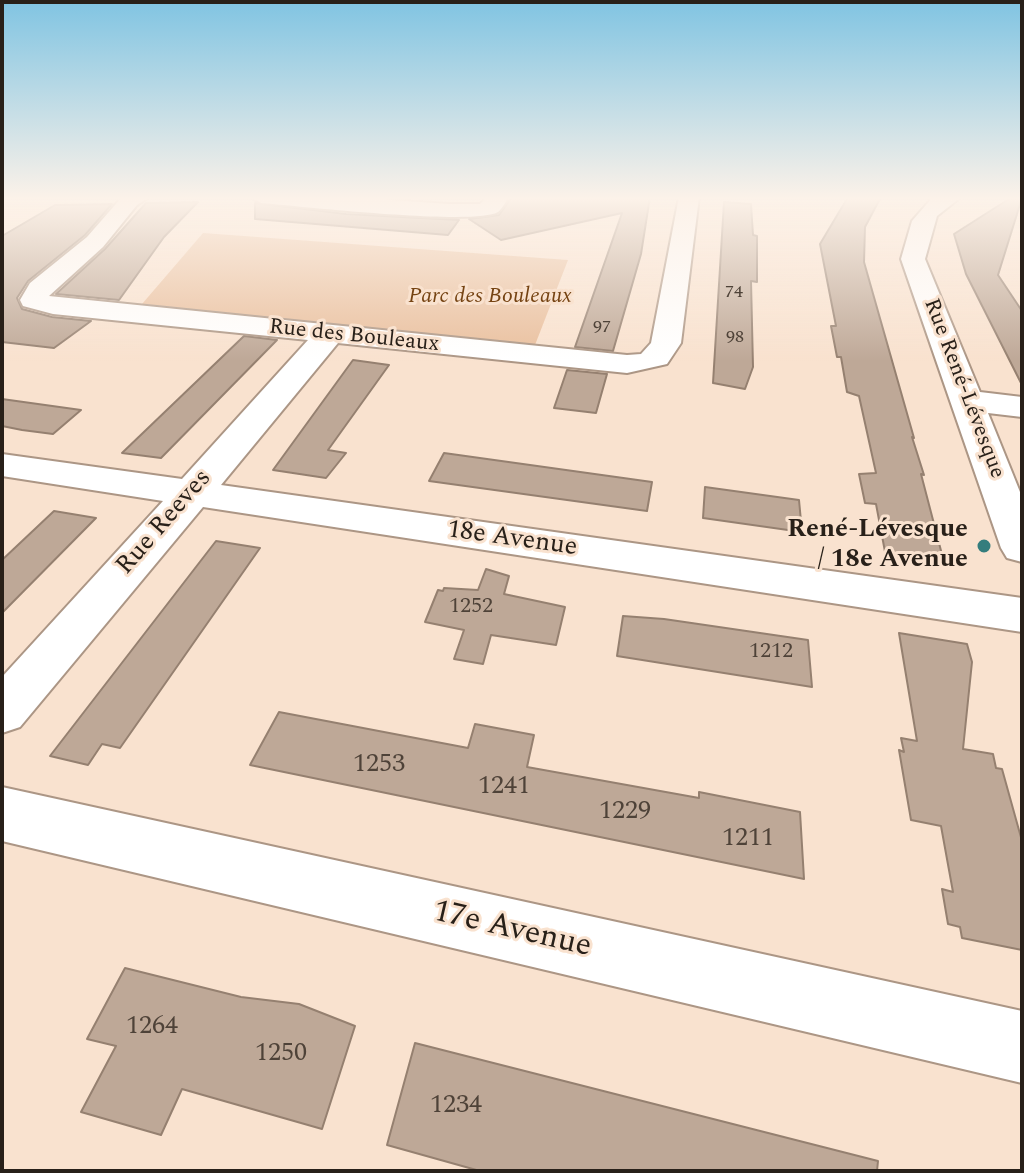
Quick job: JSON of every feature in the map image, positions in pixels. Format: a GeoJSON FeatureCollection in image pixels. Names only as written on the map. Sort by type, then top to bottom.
{"type":"FeatureCollection","features":[{"type":"Feature","properties":{"kind":"street","name":"Rue des Bouleaux"},"geometry":{"type":"LineString","coordinates":[[83,252],[39,289],[33,300],[53,306],[604,363],[650,363],[662,354],[680,252]]}},
{"type":"Feature","properties":{"kind":"street","name":"Rue René-Lévesque"},"geometry":{"type":"LineString","coordinates":[[914,252],[913,259],[1022,548]]}},
{"type":"Feature","properties":{"kind":"street","name":"Rue Reeves"},"geometry":{"type":"LineString","coordinates":[[2,712],[330,334]]}},
{"type":"Feature","properties":{"kind":"street"},"geometry":{"type":"LineString","coordinates":[[968,401],[1022,407]]}},
{"type":"Feature","properties":{"kind":"street","name":"18e Avenue"},"geometry":{"type":"LineString","coordinates":[[2,465],[1022,615]]}},
{"type":"Feature","properties":{"kind":"street","name":"17e Avenue"},"geometry":{"type":"LineString","coordinates":[[2,814],[1022,1047]]}},
{"type":"Feature","properties":{"kind":"green space","name":"Parc des Bouleaux"},"geometry":{"type":"Polygon","coordinates":[[[187,252],[456,252],[568,260],[535,345],[142,304],[187,252]]]}},
{"type":"Feature","properties":{"kind":"building"},"geometry":{"type":"Polygon","coordinates":[[[2,252],[64,252],[28,281],[17,298],[22,309],[52,317],[91,321],[54,348],[2,342],[2,252]]]}},
{"type":"Feature","properties":{"kind":"building"},"geometry":{"type":"Polygon","coordinates":[[[102,252],[153,252],[119,300],[56,294],[102,252]]]}},
{"type":"Feature","properties":{"kind":"building"},"geometry":{"type":"Polygon","coordinates":[[[608,252],[641,252],[613,351],[575,347],[608,252]]]}},
{"type":"Feature","properties":{"kind":"building"},"geometry":{"type":"Polygon","coordinates":[[[721,252],[757,252],[757,282],[751,281],[753,367],[745,389],[713,383],[721,252]]]}},
{"type":"Feature","properties":{"kind":"building"},"geometry":{"type":"Polygon","coordinates":[[[822,252],[864,252],[864,262],[924,475],[921,474],[945,566],[886,557],[876,504],[865,503],[859,474],[876,473],[859,396],[847,392],[841,357],[837,357],[831,326],[836,326],[822,252]]]}},
{"type":"Feature","properties":{"kind":"building"},"geometry":{"type":"Polygon","coordinates":[[[959,252],[1005,252],[998,275],[1022,311],[1022,385],[966,274],[959,252]]]}},
{"type":"Feature","properties":{"kind":"building"},"geometry":{"type":"Polygon","coordinates":[[[244,336],[277,340],[161,458],[122,453],[244,336]]]}},
{"type":"Feature","properties":{"kind":"building"},"geometry":{"type":"Polygon","coordinates":[[[353,360],[389,365],[328,450],[346,453],[326,478],[273,470],[353,360]]]}},
{"type":"Feature","properties":{"kind":"building"},"geometry":{"type":"Polygon","coordinates":[[[567,370],[607,374],[596,413],[554,408],[567,370]]]}},
{"type":"Feature","properties":{"kind":"building"},"geometry":{"type":"Polygon","coordinates":[[[2,399],[81,410],[53,434],[22,430],[2,426],[2,399]]]}},
{"type":"Feature","properties":{"kind":"building"},"geometry":{"type":"Polygon","coordinates":[[[444,453],[652,482],[647,511],[429,481],[444,453]]]}},
{"type":"Feature","properties":{"kind":"building"},"geometry":{"type":"Polygon","coordinates":[[[705,487],[799,500],[802,532],[703,518],[705,487]]]}},
{"type":"Feature","properties":{"kind":"building"},"geometry":{"type":"Polygon","coordinates":[[[54,511],[96,518],[2,613],[2,560],[54,511]]]}},
{"type":"Feature","properties":{"kind":"building"},"geometry":{"type":"Polygon","coordinates":[[[216,541],[260,548],[120,748],[102,744],[88,765],[50,756],[216,541]]]}},
{"type":"Feature","properties":{"kind":"building"},"geometry":{"type":"Polygon","coordinates":[[[486,569],[509,576],[504,594],[565,607],[556,645],[491,635],[483,664],[454,659],[464,630],[425,622],[438,590],[478,590],[486,569]]]}},
{"type":"Feature","properties":{"kind":"building"},"geometry":{"type":"Polygon","coordinates":[[[623,616],[808,640],[812,687],[617,656],[623,616]]]}},
{"type":"Feature","properties":{"kind":"building"},"geometry":{"type":"Polygon","coordinates":[[[899,633],[967,644],[972,662],[963,749],[993,754],[996,768],[1002,769],[1022,841],[1022,950],[962,938],[960,927],[948,924],[942,889],[953,892],[941,826],[911,820],[899,750],[904,752],[901,738],[917,741],[899,633]]]}},
{"type":"Feature","properties":{"kind":"building"},"geometry":{"type":"Polygon","coordinates":[[[279,712],[468,748],[475,724],[534,735],[527,767],[699,798],[699,792],[800,812],[804,879],[250,765],[279,712]]]}},
{"type":"Feature","properties":{"kind":"building"},"geometry":{"type":"Polygon","coordinates":[[[125,968],[241,997],[299,1004],[355,1026],[322,1129],[182,1089],[161,1135],[81,1112],[116,1046],[87,1039],[125,968]]]}},
{"type":"Feature","properties":{"kind":"building"},"geometry":{"type":"Polygon","coordinates":[[[415,1043],[878,1161],[877,1171],[480,1171],[387,1145],[415,1043]]]}},
{"type":"Feature","properties":{"kind":"place","name":"René-Lévesque / 18e Avenue"},"geometry":{"type":"Point","coordinates":[984,546]}}]}
